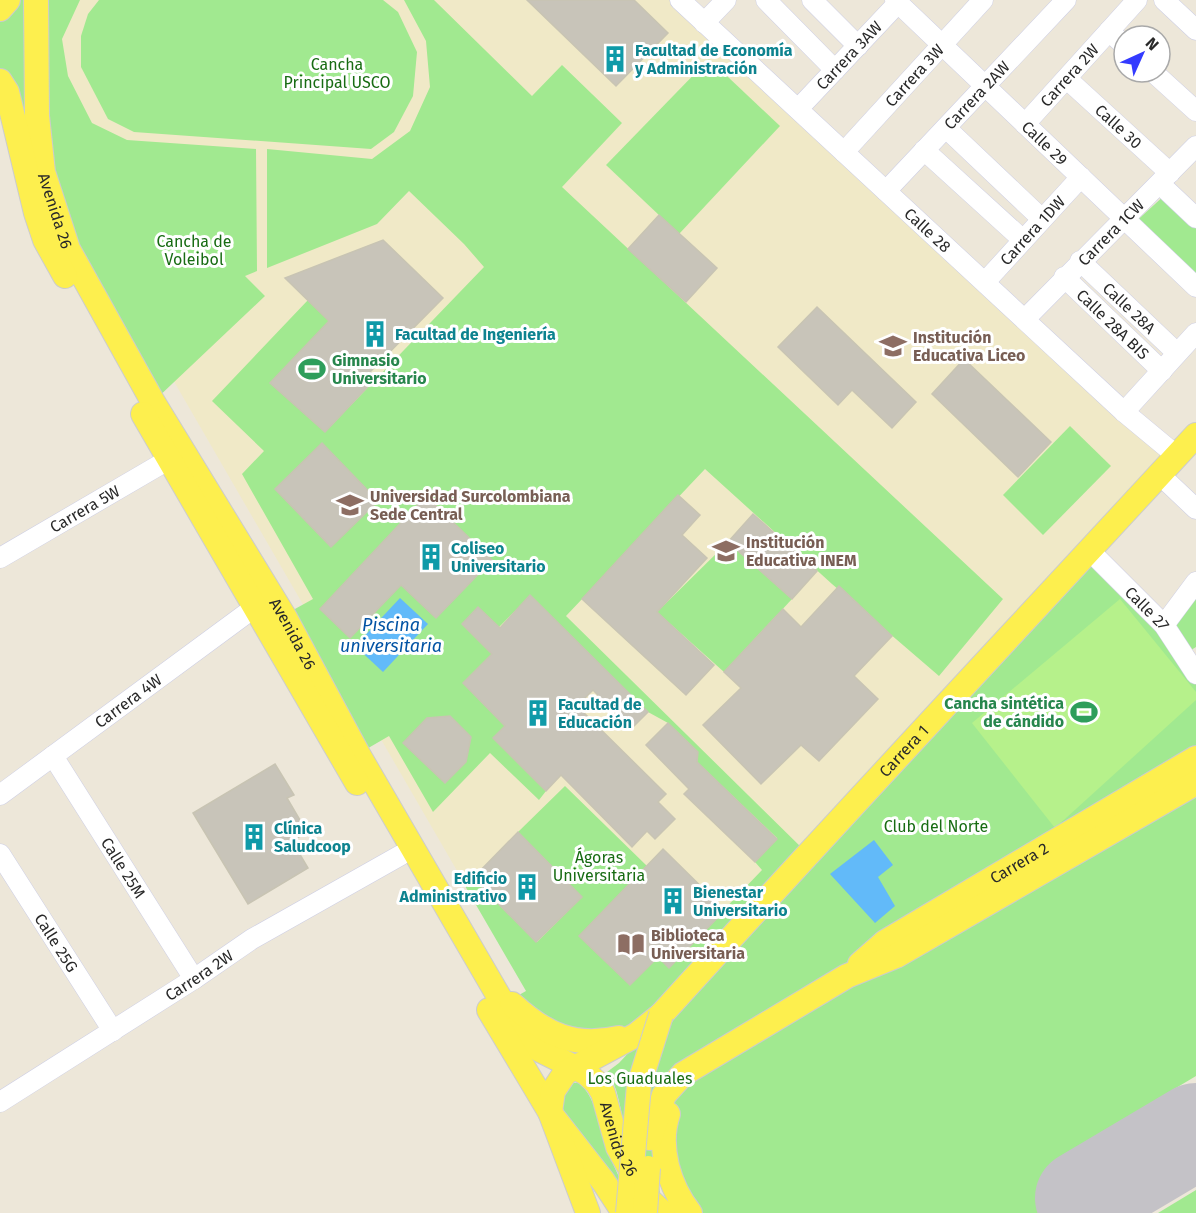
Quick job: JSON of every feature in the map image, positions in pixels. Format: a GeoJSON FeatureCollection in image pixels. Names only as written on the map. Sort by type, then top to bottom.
{"type":"FeatureCollection","features":[{"type":"Feature","properties":{"kind":"main road"},"geometry":{"type":"LineString","coordinates":[[0,9],[8,0]]}},
{"type":"Feature","properties":{"kind":"main road","name":"Avenida 26"},"geometry":{"type":"LineString","coordinates":[[36,0],[37,116],[43,172],[68,249],[263,600],[358,754],[492,985],[526,1038],[540,1050],[574,1067],[597,1083],[603,1094],[618,1147],[642,1191],[663,1213]]}},
{"type":"Feature","properties":{"kind":"main road","name":"Avenida 26"},"geometry":{"type":"LineString","coordinates":[[0,81],[8,92],[36,213],[45,240],[168,460],[263,600],[317,718],[550,1112],[626,1213]]}},
{"type":"Feature","properties":{"kind":"main road","name":"Carrera 1"},"geometry":{"type":"LineString","coordinates":[[574,1067],[636,1035],[661,1015],[931,719],[1196,435]]}},
{"type":"Feature","properties":{"kind":"main road","name":"Carrera 2"},"geometry":{"type":"LineString","coordinates":[[847,976],[885,942],[1196,758]]}},
{"type":"Feature","properties":{"kind":"main road","name":"Carrera 2"},"geometry":{"type":"LineString","coordinates":[[645,1213],[650,1138],[664,1095],[683,1074],[847,976],[896,956],[1196,783]]}},
{"type":"Feature","properties":{"kind":"main road"},"geometry":{"type":"LineString","coordinates":[[492,985],[535,1024],[554,1036],[582,1042],[603,1042],[636,1035]]}},
{"type":"Feature","properties":{"kind":"main road"},"geometry":{"type":"LineString","coordinates":[[626,1213],[639,1085],[661,1015]]}},
{"type":"Feature","properties":{"kind":"main road"},"geometry":{"type":"LineString","coordinates":[[690,1213],[674,1187],[665,1158],[663,1128],[671,1105],[705,1061]]}},
{"type":"Feature","properties":{"kind":"main road"},"geometry":{"type":"LineString","coordinates":[[574,1067],[558,1081],[550,1101],[550,1112],[588,1213]]}},
{"type":"Feature","properties":{"kind":"street","name":"Calle 28"},"geometry":{"type":"LineString","coordinates":[[681,0],[1124,412],[1177,456]]}},
{"type":"Feature","properties":{"kind":"street"},"geometry":{"type":"LineString","coordinates":[[704,23],[726,0]]}},
{"type":"Feature","properties":{"kind":"street"},"geometry":{"type":"LineString","coordinates":[[766,0],[835,70]]}},
{"type":"Feature","properties":{"kind":"street"},"geometry":{"type":"LineString","coordinates":[[812,0],[858,46]]}},
{"type":"Feature","properties":{"kind":"street","name":"Carrera 3W"},"geometry":{"type":"LineString","coordinates":[[844,152],[983,0]]}},
{"type":"Feature","properties":{"kind":"street","name":"Carrera 2AW"},"geometry":{"type":"LineString","coordinates":[[886,191],[1066,0]]}},
{"type":"Feature","properties":{"kind":"street","name":"Carrera 2W"},"geometry":{"type":"LineString","coordinates":[[1025,124],[1137,0]]}},
{"type":"Feature","properties":{"kind":"street"},"geometry":{"type":"LineString","coordinates":[[1164,0],[1196,30]]}},
{"type":"Feature","properties":{"kind":"street","name":"Carrera 3AW"},"geometry":{"type":"LineString","coordinates":[[798,109],[896,2]]}},
{"type":"Feature","properties":{"kind":"street","name":"Calle 29"},"geometry":{"type":"LineString","coordinates":[[896,2],[1196,286]]}},
{"type":"Feature","properties":{"kind":"street"},"geometry":{"type":"LineString","coordinates":[[1109,31],[1112,34]]}},
{"type":"Feature","properties":{"kind":"street","name":"Calle 30"},"geometry":{"type":"LineString","coordinates":[[1067,80],[1165,178],[1196,218]]}},
{"type":"Feature","properties":{"kind":"street"},"geometry":{"type":"LineString","coordinates":[[1166,84],[1196,111]]}},
{"type":"Feature","properties":{"kind":"street"},"geometry":{"type":"LineString","coordinates":[[946,128],[1042,219]]}},
{"type":"Feature","properties":{"kind":"street","name":"Carrera 1CW"},"geometry":{"type":"LineString","coordinates":[[1025,319],[1196,146]]}},
{"type":"Feature","properties":{"kind":"street"},"geometry":{"type":"LineString","coordinates":[[924,150],[1023,240]]}},
{"type":"Feature","properties":{"kind":"street","name":"Carrera 1DW"},"geometry":{"type":"LineString","coordinates":[[985,282],[1080,177]]}},
{"type":"Feature","properties":{"kind":"street","name":"Calle 28A"},"geometry":{"type":"LineString","coordinates":[[1080,261],[1177,353]]}},
{"type":"Feature","properties":{"kind":"street","name":"Calle 28A BIS"},"geometry":{"type":"LineString","coordinates":[[1064,278],[1162,371]]}},
{"type":"Feature","properties":{"kind":"street"},"geometry":{"type":"LineString","coordinates":[[1124,412],[1196,333]]}},
{"type":"Feature","properties":{"kind":"street","name":"Carrera 5W"},"geometry":{"type":"LineString","coordinates":[[0,558],[168,460]]}},
{"type":"Feature","properties":{"kind":"street"},"geometry":{"type":"LineString","coordinates":[[1159,474],[1196,509]]}},
{"type":"Feature","properties":{"kind":"street","name":"Calle 27"},"geometry":{"type":"LineString","coordinates":[[1090,551],[1191,652],[1196,674]]}},
{"type":"Feature","properties":{"kind":"street"},"geometry":{"type":"LineString","coordinates":[[1164,625],[1196,582]]}},
{"type":"Feature","properties":{"kind":"street","name":"Carrera 4W"},"geometry":{"type":"LineString","coordinates":[[0,795],[263,600]]}},
{"type":"Feature","properties":{"kind":"street","name":"Calle 25M"},"geometry":{"type":"LineString","coordinates":[[53,756],[194,980]]}},
{"type":"Feature","properties":{"kind":"street","name":"Calle 25G"},"geometry":{"type":"LineString","coordinates":[[0,854],[113,1031]]}},
{"type":"Feature","properties":{"kind":"street","name":"Carrera 2W"},"geometry":{"type":"LineString","coordinates":[[0,1102],[194,980],[252,939],[400,855]]}},
{"type":"Feature","properties":{"kind":"shaded area"},"geometry":{"type":"Polygon","coordinates":[[[53,0],[679,0],[1174,458],[806,852],[795,842],[644,1003],[526,990],[91,238],[53,0]]]}},
{"type":"Feature","properties":{"kind":"green space","name":"Cancha de Voleibol"},"geometry":{"type":"Polygon","coordinates":[[[7,0],[80,0],[62,39],[68,76],[92,123],[127,140],[256,149],[257,271],[245,276],[265,296],[154,401],[0,113],[0,8],[7,0]]]}},
{"type":"Feature","properties":{"kind":"green space","name":"Cancha Principal USCO"},"geometry":{"type":"Polygon","coordinates":[[[99,0],[383,0],[398,12],[417,52],[413,96],[394,132],[371,149],[134,132],[108,119],[81,67],[81,36],[88,14],[99,0]]]}},
{"type":"Feature","properties":{"kind":"green space"},"geometry":{"type":"Polygon","coordinates":[[[404,0],[434,0],[532,96],[562,65],[622,123],[562,187],[1003,599],[939,676],[832,584],[705,469],[566,616],[806,852],[1088,553],[1165,627],[1196,585],[1196,647],[1183,655],[1196,675],[1196,1076],[1057,1159],[1087,1213],[690,1213],[651,1127],[660,1194],[640,1162],[632,1144],[616,1091],[607,1072],[619,1063],[660,1019],[609,1038],[582,1039],[503,1004],[526,991],[461,879],[473,878],[537,942],[582,897],[518,832],[565,786],[647,866],[579,936],[630,985],[658,957],[669,967],[762,870],[755,862],[777,838],[697,762],[698,752],[668,723],[648,712],[530,596],[499,627],[529,690],[482,664],[463,683],[505,726],[493,738],[546,791],[539,800],[490,753],[433,812],[389,736],[358,754],[284,615],[313,599],[242,474],[264,451],[212,401],[308,300],[375,367],[308,417],[325,432],[484,267],[464,244],[409,191],[377,224],[267,268],[267,149],[372,159],[410,131],[430,87],[426,41],[404,0]]]}},
{"type":"Feature","properties":{"kind":"green space"},"geometry":{"type":"Polygon","coordinates":[[[709,59],[780,126],[679,234],[606,165],[709,59]]]}},
{"type":"Feature","properties":{"kind":"green space"},"geometry":{"type":"Polygon","coordinates":[[[1166,194],[1196,222],[1196,285],[1132,225],[1166,194]]]}},
{"type":"Feature","properties":{"kind":"green space"},"geometry":{"type":"Polygon","coordinates":[[[1070,426],[1111,466],[1043,535],[1003,495],[1070,426]]]}},
{"type":"Feature","properties":{"kind":"green space"},"geometry":{"type":"Polygon","coordinates":[[[728,542],[792,599],[724,672],[657,612],[728,542]]]}},
{"type":"Feature","properties":{"kind":"green space","name":"Cancha sintética de cándido"},"geometry":{"type":"Polygon","coordinates":[[[1120,599],[1196,692],[1196,700],[1055,828],[972,723],[1120,599]]]}},
{"type":"Feature","properties":{"kind":"green space"},"geometry":{"type":"Polygon","coordinates":[[[572,1083],[579,1083],[594,1106],[608,1152],[634,1213],[563,1113],[561,1100],[572,1083]]]}},
{"type":"Feature","properties":{"kind":"green space"},"geometry":{"type":"Polygon","coordinates":[[[1196,1190],[1196,1213],[1158,1213],[1196,1190]]]}},
{"type":"Feature","properties":{"kind":"water","name":"Piscina universitaria"},"geometry":{"type":"Polygon","coordinates":[[[400,598],[428,624],[383,672],[355,646],[400,598]]]}},
{"type":"Feature","properties":{"kind":"water"},"geometry":{"type":"Polygon","coordinates":[[[874,840],[893,865],[878,877],[895,906],[875,923],[830,874],[874,840]]]}},
{"type":"Feature","properties":{"kind":"building","name":"Facultad de Economía y Administración"},"geometry":{"type":"Polygon","coordinates":[[[527,0],[634,0],[668,33],[616,86],[527,0]]]}},
{"type":"Feature","properties":{"kind":"building"},"geometry":{"type":"Polygon","coordinates":[[[659,215],[717,268],[686,302],[628,249],[659,215]]]}},
{"type":"Feature","properties":{"kind":"building","name":"Facultad de Ingeniería"},"geometry":{"type":"Polygon","coordinates":[[[383,240],[443,298],[370,372],[376,378],[325,432],[270,383],[329,321],[285,278],[383,240]]]}},
{"type":"Feature","properties":{"kind":"building"},"geometry":{"type":"Polygon","coordinates":[[[817,307],[916,402],[892,428],[852,390],[838,405],[778,347],[817,307]]]}},
{"type":"Feature","properties":{"kind":"building"},"geometry":{"type":"Polygon","coordinates":[[[964,359],[1051,442],[1018,477],[932,394],[964,359]]]}},
{"type":"Feature","properties":{"kind":"building"},"geometry":{"type":"Polygon","coordinates":[[[322,443],[378,501],[331,547],[275,489],[322,443]]]}},
{"type":"Feature","properties":{"kind":"building"},"geometry":{"type":"Polygon","coordinates":[[[678,495],[700,515],[682,535],[707,558],[657,612],[714,665],[686,695],[582,599],[678,495]]]}},
{"type":"Feature","properties":{"kind":"building","name":"Coliseo Universitario"},"geometry":{"type":"Polygon","coordinates":[[[426,496],[492,560],[436,618],[401,585],[350,638],[320,609],[426,496]]]}},
{"type":"Feature","properties":{"kind":"building"},"geometry":{"type":"Polygon","coordinates":[[[753,514],[817,571],[792,599],[728,542],[753,514]]]}},
{"type":"Feature","properties":{"kind":"building"},"geometry":{"type":"Polygon","coordinates":[[[839,586],[892,636],[854,676],[878,699],[819,761],[801,745],[761,784],[703,725],[741,688],[724,672],[783,609],[801,627],[839,586]]]}},
{"type":"Feature","properties":{"kind":"building"},"geometry":{"type":"Polygon","coordinates":[[[530,595],[648,712],[631,729],[593,690],[577,706],[666,794],[658,802],[675,819],[655,839],[647,831],[632,847],[561,775],[546,791],[493,738],[505,726],[463,683],[492,654],[462,624],[478,607],[500,628],[530,595]]]}},
{"type":"Feature","properties":{"kind":"building"},"geometry":{"type":"Polygon","coordinates":[[[450,716],[471,737],[466,762],[445,783],[403,743],[427,718],[450,716]]]}},
{"type":"Feature","properties":{"kind":"building"},"geometry":{"type":"Polygon","coordinates":[[[668,723],[698,752],[697,762],[777,839],[755,862],[684,794],[689,789],[646,745],[668,723]]]}},
{"type":"Feature","properties":{"kind":"building","name":"Clínica Saludcoop"},"geometry":{"type":"Polygon","coordinates":[[[275,764],[294,795],[287,798],[307,832],[292,841],[308,868],[248,904],[193,813],[275,764]]]}},
{"type":"Feature","properties":{"kind":"building","name":"Edificio Administrativo"},"geometry":{"type":"Polygon","coordinates":[[[518,832],[582,897],[536,942],[473,878],[518,832]]]}},
{"type":"Feature","properties":{"kind":"building"},"geometry":{"type":"Polygon","coordinates":[[[663,849],[725,910],[669,968],[658,957],[630,985],[579,936],[663,849]]]}},
{"type":"Feature","properties":{"kind":"runway"},"geometry":{"type":"LineString","coordinates":[[1083,1198],[1196,1131]]}},
{"type":"Feature","properties":{"kind":"place","name":"Facultad de Economía y Administración"},"geometry":{"type":"Point","coordinates":[615,59]}},
{"type":"Feature","properties":{"kind":"place","name":"Facultad de Ingeniería"},"geometry":{"type":"Point","coordinates":[375,334]}},
{"type":"Feature","properties":{"kind":"place","name":"Institución Educativa Liceo"},"geometry":{"type":"Point","coordinates":[893,346]}},
{"type":"Feature","properties":{"kind":"place","name":"Gimnasio Universitario"},"geometry":{"type":"Point","coordinates":[312,369]}},
{"type":"Feature","properties":{"kind":"place","name":"Universidad Surcolombiana Sede Central"},"geometry":{"type":"Point","coordinates":[350,505]}},
{"type":"Feature","properties":{"kind":"place","name":"Institución Educativa INEM"},"geometry":{"type":"Point","coordinates":[726,551]}},
{"type":"Feature","properties":{"kind":"place","name":"Coliseo Universitario"},"geometry":{"type":"Point","coordinates":[431,557]}},
{"type":"Feature","properties":{"kind":"place","name":"Cancha sintética de cándido"},"geometry":{"type":"Point","coordinates":[1084,712]}},
{"type":"Feature","properties":{"kind":"place","name":"Facultad de Educación"},"geometry":{"type":"Point","coordinates":[538,713]}},
{"type":"Feature","properties":{"kind":"place","name":"Clínica Saludcoop"},"geometry":{"type":"Point","coordinates":[254,837]}},
{"type":"Feature","properties":{"kind":"place","name":"Edificio Administrativo"},"geometry":{"type":"Point","coordinates":[527,887]}},
{"type":"Feature","properties":{"kind":"place","name":"Bienestar Universitario"},"geometry":{"type":"Point","coordinates":[673,901]}},
{"type":"Feature","properties":{"kind":"place","name":"Biblioteca Universitaria"},"geometry":{"type":"Point","coordinates":[631,944]}},
{"type":"Feature","properties":{"kind":"park label","name":"Club del Norte"},"geometry":{"type":"Point","coordinates":[936,826]}},
{"type":"Feature","properties":{"kind":"park label","name":"Ágoras Universitaria"},"geometry":{"type":"Point","coordinates":[599,866]}},
{"type":"Feature","properties":{"kind":"park label","name":"Los Guaduales"},"geometry":{"type":"Point","coordinates":[640,1078]}}]}
